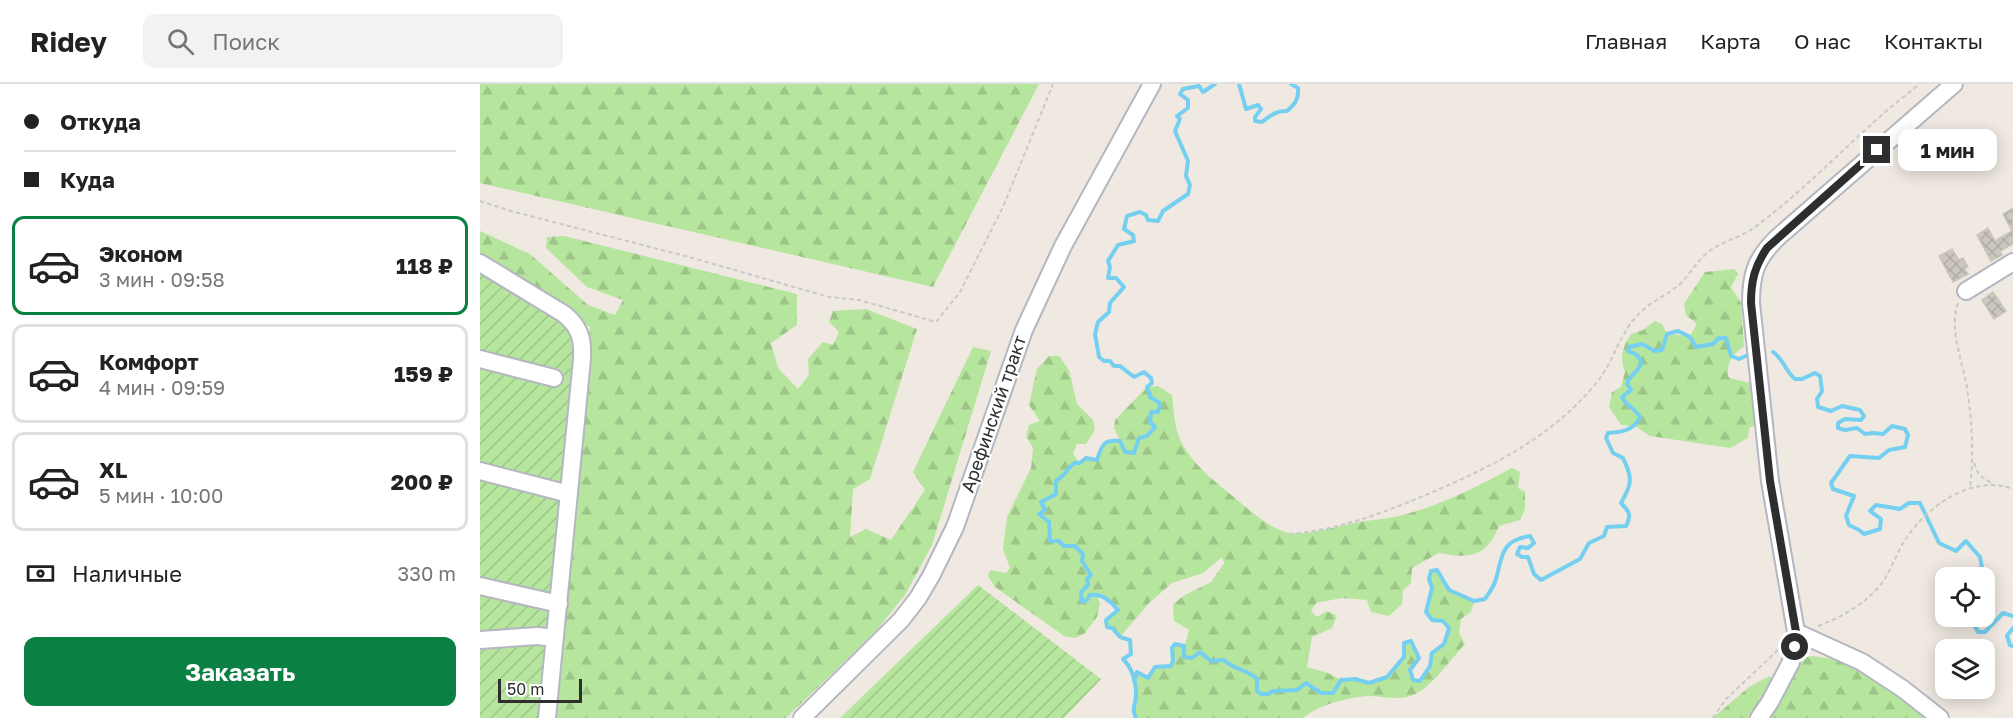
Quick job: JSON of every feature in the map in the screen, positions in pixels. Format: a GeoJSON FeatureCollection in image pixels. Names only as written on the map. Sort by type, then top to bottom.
{"type":"FeatureCollection","features":[{"type":"Feature","properties":{"kind":"street","name":"Арефинский тракт"},"geometry":{"type":"LineString","coordinates":[[802,718],[900,620],[918,598],[937,566],[955,527],[1024,330],[1063,246],[1152,84]]}},
{"type":"Feature","properties":{"kind":"street"},"geometry":{"type":"LineString","coordinates":[[1759,718],[1791,662],[1796,632],[1770,481],[1751,303],[1753,272],[1767,248],[1777,238],[1954,84]]}},
{"type":"Feature","properties":{"kind":"street"},"geometry":{"type":"LineString","coordinates":[[1966,291],[2013,262]]}},
{"type":"Feature","properties":{"kind":"street"},"geometry":{"type":"LineString","coordinates":[[480,263],[564,314],[576,324],[580,331],[582,359],[547,718]]}},
{"type":"Feature","properties":{"kind":"street"},"geometry":{"type":"LineString","coordinates":[[480,358],[554,378]]}},
{"type":"Feature","properties":{"kind":"street"},"geometry":{"type":"LineString","coordinates":[[480,471],[569,494]]}},
{"type":"Feature","properties":{"kind":"street"},"geometry":{"type":"LineString","coordinates":[[480,586],[559,604]]}},
{"type":"Feature","properties":{"kind":"street"},"geometry":{"type":"LineString","coordinates":[[1796,632],[1862,663],[1903,689],[1940,718]]}},
{"type":"Feature","properties":{"kind":"street"},"geometry":{"type":"LineString","coordinates":[[480,640],[537,636],[555,638]]}},
{"type":"Feature","properties":{"kind":"path"},"geometry":{"type":"LineString","coordinates":[[480,201],[510,211],[689,256],[829,297],[859,300],[936,322],[960,292],[1003,207],[1053,84]]}},
{"type":"Feature","properties":{"kind":"path"},"geometry":{"type":"LineString","coordinates":[[1289,534],[1314,532],[1352,523],[1400,506],[1484,470],[1545,431],[1572,409],[1598,381],[1622,335],[1645,309],[1681,283],[1699,260],[1711,250],[1754,227],[1841,154],[1885,112],[1919,84]]}},
{"type":"Feature","properties":{"kind":"path"},"geometry":{"type":"LineString","coordinates":[[1966,291],[1959,302],[1955,320],[1968,392],[1973,460],[1970,487]]}},
{"type":"Feature","properties":{"kind":"path"},"geometry":{"type":"LineString","coordinates":[[1973,460],[1979,476],[1997,485],[2013,489]]}},
{"type":"Feature","properties":{"kind":"path"},"geometry":{"type":"LineString","coordinates":[[1796,632],[1835,620],[1852,611],[1865,600],[1886,578],[1903,543],[1916,526],[1933,510],[1970,487],[1997,485]]}},
{"type":"Feature","properties":{"kind":"path"},"geometry":{"type":"LineString","coordinates":[[1713,718],[1726,699],[1780,647]]}},
{"type":"Feature","properties":{"kind":"green space"},"geometry":{"type":"Polygon","coordinates":[[[480,84],[1039,84],[933,287],[480,183],[480,84]]]}},
{"type":"Feature","properties":{"kind":"green space"},"geometry":{"type":"Polygon","coordinates":[[[480,231],[530,254],[588,305],[615,315],[623,300],[587,287],[546,248],[547,237],[564,236],[797,294],[797,325],[771,343],[778,368],[798,389],[809,375],[808,359],[823,342],[833,345],[839,332],[829,322],[833,311],[866,309],[917,329],[870,479],[853,489],[850,537],[866,529],[891,540],[925,490],[913,472],[973,347],[991,351],[932,545],[905,595],[876,631],[786,718],[553,718],[590,327],[480,256],[480,231]]]}},
{"type":"Feature","properties":{"kind":"green space"},"geometry":{"type":"Polygon","coordinates":[[[480,255],[587,327],[550,718],[480,718],[480,255]]]}},
{"type":"Feature","properties":{"kind":"green space"},"geometry":{"type":"Polygon","coordinates":[[[1734,269],[1738,274],[1731,287],[1741,303],[1744,346],[1731,359],[1728,372],[1729,378],[1755,384],[1757,424],[1749,428],[1748,438],[1730,448],[1650,436],[1635,426],[1621,425],[1609,407],[1612,392],[1621,387],[1625,372],[1622,362],[1623,352],[1631,334],[1643,330],[1655,321],[1662,324],[1667,334],[1690,336],[1697,324],[1686,315],[1684,304],[1705,272],[1734,269]]]}},
{"type":"Feature","properties":{"kind":"green space"},"geometry":{"type":"Polygon","coordinates":[[[1049,356],[1059,356],[1069,370],[1077,404],[1093,420],[1095,430],[1086,444],[1077,444],[1073,454],[1080,463],[1086,458],[1097,460],[1106,442],[1120,440],[1114,428],[1115,420],[1147,387],[1158,386],[1172,395],[1179,437],[1197,465],[1267,523],[1290,533],[1312,532],[1399,516],[1457,496],[1512,468],[1520,472],[1518,488],[1525,492],[1525,509],[1520,520],[1499,526],[1483,550],[1460,556],[1439,553],[1412,568],[1411,583],[1403,590],[1402,604],[1389,616],[1371,612],[1367,600],[1342,598],[1316,603],[1311,611],[1317,617],[1327,611],[1337,616],[1332,628],[1312,637],[1307,667],[1328,673],[1341,680],[1355,679],[1369,683],[1387,677],[1404,657],[1404,643],[1411,641],[1419,658],[1410,670],[1413,680],[1420,681],[1430,666],[1432,653],[1444,644],[1449,628],[1443,621],[1432,620],[1426,612],[1432,588],[1429,579],[1431,571],[1437,570],[1449,589],[1474,601],[1471,612],[1461,619],[1459,633],[1465,644],[1420,692],[1407,697],[1351,698],[1325,705],[1303,718],[1136,718],[1134,695],[1137,672],[1148,678],[1155,667],[1171,666],[1172,648],[1175,644],[1185,645],[1189,630],[1174,621],[1173,604],[1211,582],[1225,562],[1221,558],[1203,573],[1172,583],[1149,603],[1120,637],[1112,628],[1107,627],[1106,620],[1118,609],[1110,601],[1096,594],[1100,603],[1097,617],[1085,633],[1076,638],[1064,636],[995,587],[988,576],[990,570],[1006,573],[1010,568],[1003,549],[1007,517],[1031,468],[1033,448],[1026,436],[1029,425],[1040,421],[1029,405],[1037,369],[1049,356]]]}},
{"type":"Feature","properties":{"kind":"green space"},"geometry":{"type":"Polygon","coordinates":[[[978,585],[1101,679],[1064,718],[840,718],[978,585]]]}},
{"type":"Feature","properties":{"kind":"green space"},"geometry":{"type":"Polygon","coordinates":[[[1812,656],[1842,660],[1861,668],[1930,718],[1769,718],[1786,689],[1798,659],[1812,656]]]}},
{"type":"Feature","properties":{"kind":"green space"},"geometry":{"type":"Polygon","coordinates":[[[1770,676],[1773,681],[1750,718],[1713,718],[1749,687],[1770,676]]]}},
{"type":"Feature","properties":{"kind":"building"},"geometry":{"type":"Polygon","coordinates":[[[2013,208],[2013,244],[2000,251],[2002,255],[1991,261],[1977,235],[1988,228],[1995,241],[2012,231],[2003,214],[2013,208]]]}},
{"type":"Feature","properties":{"kind":"building"},"geometry":{"type":"Polygon","coordinates":[[[1952,249],[1959,260],[1963,258],[1968,267],[1964,268],[1968,274],[1953,282],[1939,256],[1952,249]]]}},
{"type":"Feature","properties":{"kind":"building"},"geometry":{"type":"Polygon","coordinates":[[[1993,292],[2006,311],[1994,319],[1982,300],[1993,292]]]}},
{"type":"Feature","properties":{"kind":"waterway"},"geometry":{"type":"LineString","coordinates":[[1136,718],[1134,680],[1123,659],[1131,654],[1130,640],[1120,637],[1112,628],[1107,627],[1106,620],[1118,610],[1098,595],[1090,595],[1082,602],[1081,592],[1088,585],[1087,579],[1091,575],[1082,561],[1083,554],[1075,546],[1064,546],[1059,541],[1050,541],[1049,522],[1039,514],[1045,510],[1041,502],[1056,494],[1056,481],[1074,463],[1080,463],[1086,458],[1097,460],[1104,444],[1110,441],[1120,441],[1125,452],[1134,453],[1139,438],[1147,436],[1155,427],[1150,422],[1151,412],[1158,412],[1160,403],[1150,397],[1147,387],[1152,383],[1151,378],[1144,372],[1134,377],[1120,366],[1104,361],[1099,357],[1095,334],[1098,322],[1109,312],[1110,303],[1124,287],[1116,278],[1108,278],[1110,267],[1108,261],[1118,245],[1134,241],[1133,235],[1124,229],[1127,216],[1140,212],[1146,215],[1148,220],[1158,221],[1163,211],[1188,194],[1190,185],[1186,176],[1188,161],[1175,131],[1180,119],[1177,116],[1188,108],[1188,100],[1180,94],[1183,89],[1199,86],[1203,92],[1215,84]]}},
{"type":"Feature","properties":{"kind":"waterway"},"geometry":{"type":"LineString","coordinates":[[1239,84],[1246,109],[1258,105],[1261,109],[1255,121],[1262,122],[1277,112],[1287,111],[1294,104],[1298,88],[1291,84]]}},
{"type":"Feature","properties":{"kind":"waterway"},"geometry":{"type":"LineString","coordinates":[[1134,681],[1137,672],[1148,678],[1155,667],[1171,666],[1172,648],[1175,644],[1184,646],[1184,657],[1192,658],[1200,652],[1211,661],[1224,660],[1248,673],[1257,679],[1257,691],[1261,694],[1297,690],[1306,683],[1321,693],[1333,693],[1341,680],[1355,679],[1369,683],[1387,677],[1404,657],[1404,643],[1411,641],[1419,658],[1410,670],[1413,680],[1420,681],[1430,666],[1432,653],[1444,644],[1449,628],[1443,621],[1432,620],[1426,612],[1432,588],[1429,579],[1431,571],[1437,570],[1449,590],[1474,601],[1485,599],[1494,584],[1507,546],[1520,538],[1530,536],[1534,543],[1528,548],[1520,547],[1517,554],[1528,557],[1534,574],[1541,580],[1580,559],[1589,543],[1604,536],[1607,527],[1626,526],[1629,513],[1621,503],[1629,486],[1630,476],[1623,458],[1613,453],[1606,438],[1608,433],[1630,428],[1640,418],[1622,397],[1631,390],[1627,384],[1628,381],[1642,362],[1637,355],[1628,351],[1629,347],[1642,344],[1655,351],[1662,350],[1667,334],[1678,331],[1690,337],[1696,347],[1713,344],[1719,338],[1726,338],[1731,356],[1739,359],[1748,355]]}},
{"type":"Feature","properties":{"kind":"waterway"},"geometry":{"type":"LineString","coordinates":[[1773,352],[1795,379],[1802,379],[1815,373],[1820,376],[1822,391],[1817,399],[1818,407],[1831,411],[1842,406],[1860,410],[1864,416],[1861,420],[1845,419],[1838,423],[1838,428],[1845,430],[1857,428],[1865,434],[1883,434],[1892,426],[1905,429],[1908,435],[1905,447],[1889,450],[1879,458],[1850,456],[1831,483],[1833,489],[1854,496],[1846,516],[1849,525],[1864,534],[1880,529],[1881,519],[1870,511],[1876,505],[1900,509],[1909,503],[1920,503],[1939,543],[1956,551],[1966,541],[1980,557],[1982,567]]}},
{"type":"Feature","properties":{"kind":"waterway"},"geometry":{"type":"LineString","coordinates":[[1995,621],[2003,613],[2013,616]]}},
{"type":"Feature","properties":{"kind":"waterway"},"geometry":{"type":"LineString","coordinates":[[1976,627],[1978,632],[1985,632],[1990,627]]}},
{"type":"Feature","properties":{"kind":"waterway"},"geometry":{"type":"LineString","coordinates":[[2013,628],[2007,636],[2010,645],[2013,646]]}},
{"type":"Feature","properties":{"kind":"route"},"geometry":{"type":"LineString","coordinates":[[1795,647],[1796,632],[1770,481],[1751,303],[1751,284],[1753,272],[1767,248],[1877,150]]}}]}
